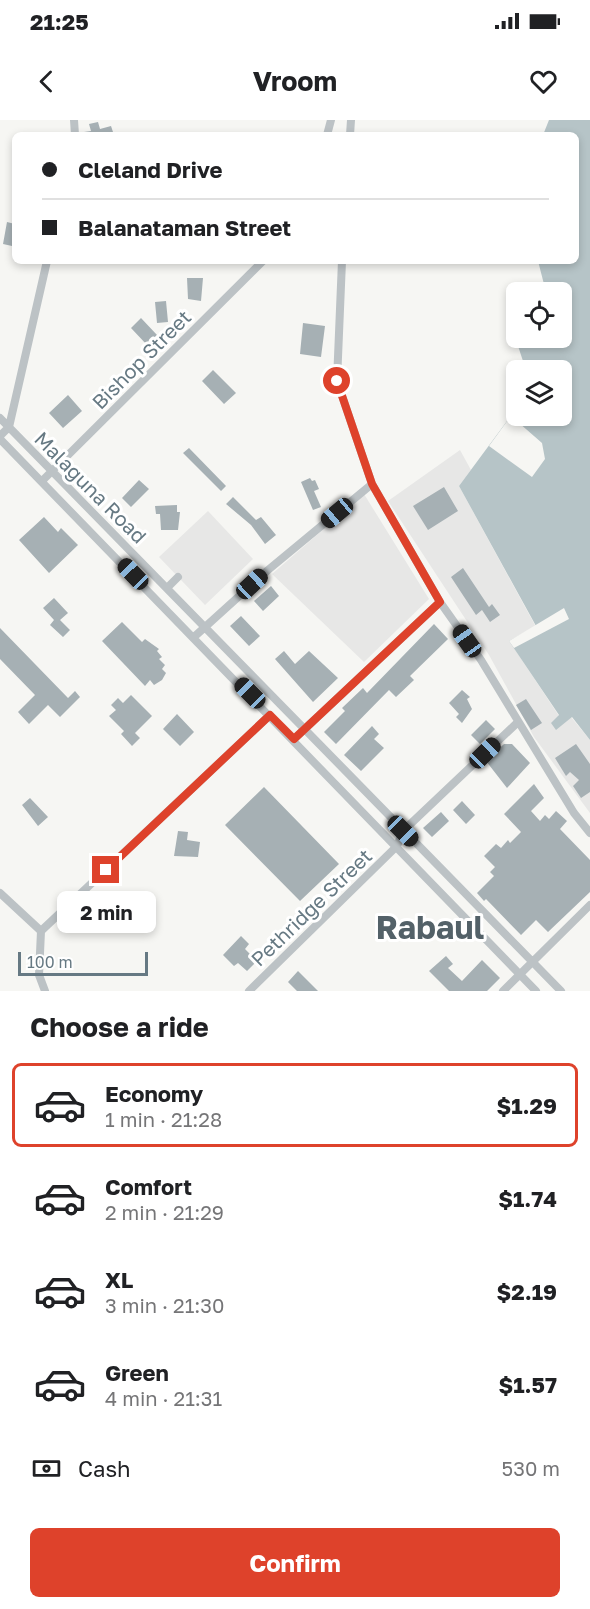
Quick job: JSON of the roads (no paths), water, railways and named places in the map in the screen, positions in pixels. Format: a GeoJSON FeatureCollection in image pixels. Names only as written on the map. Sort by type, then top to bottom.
{"type":"FeatureCollection","features":[{"type":"Feature","properties":{"kind":"street"},"geometry":{"type":"LineString","coordinates":[[0,437],[9,427],[46,264]]}},
{"type":"Feature","properties":{"kind":"street","name":"Bishop Street"},"geometry":{"type":"LineString","coordinates":[[42,481],[260,264]]}},
{"type":"Feature","properties":{"kind":"street"},"geometry":{"type":"LineString","coordinates":[[342,264],[337,381],[372,484],[440,602],[481,660],[574,813],[590,833]]}},
{"type":"Feature","properties":{"kind":"street","name":"Malaguna Road"},"geometry":{"type":"LineString","coordinates":[[0,418],[168,587],[561,991]]}},
{"type":"Feature","properties":{"kind":"street","name":"Malaguna Road"},"geometry":{"type":"LineString","coordinates":[[0,437],[536,991]]}},
{"type":"Feature","properties":{"kind":"street"},"geometry":{"type":"LineString","coordinates":[[194,637],[268,570],[372,484]]}},
{"type":"Feature","properties":{"kind":"street"},"geometry":{"type":"LineString","coordinates":[[168,587],[178,577]]}},
{"type":"Feature","properties":{"kind":"street"},"geometry":{"type":"LineString","coordinates":[[294,739],[440,602]]}},
{"type":"Feature","properties":{"kind":"street"},"geometry":{"type":"LineString","coordinates":[[45,991],[39,975],[41,931],[270,715]]}},
{"type":"Feature","properties":{"kind":"street"},"geometry":{"type":"LineString","coordinates":[[397,846],[403,831],[518,722]]}},
{"type":"Feature","properties":{"kind":"street","name":"Pethridge Street"},"geometry":{"type":"LineString","coordinates":[[249,991],[397,846]]}},
{"type":"Feature","properties":{"kind":"street"},"geometry":{"type":"LineString","coordinates":[[0,893],[41,931]]}},
{"type":"Feature","properties":{"kind":"street"},"geometry":{"type":"LineString","coordinates":[[503,991],[590,905]]}},
{"type":"Feature","properties":{"kind":"district","name":"Rabaul"},"geometry":{"type":"Point","coordinates":[430,927]}}]}
